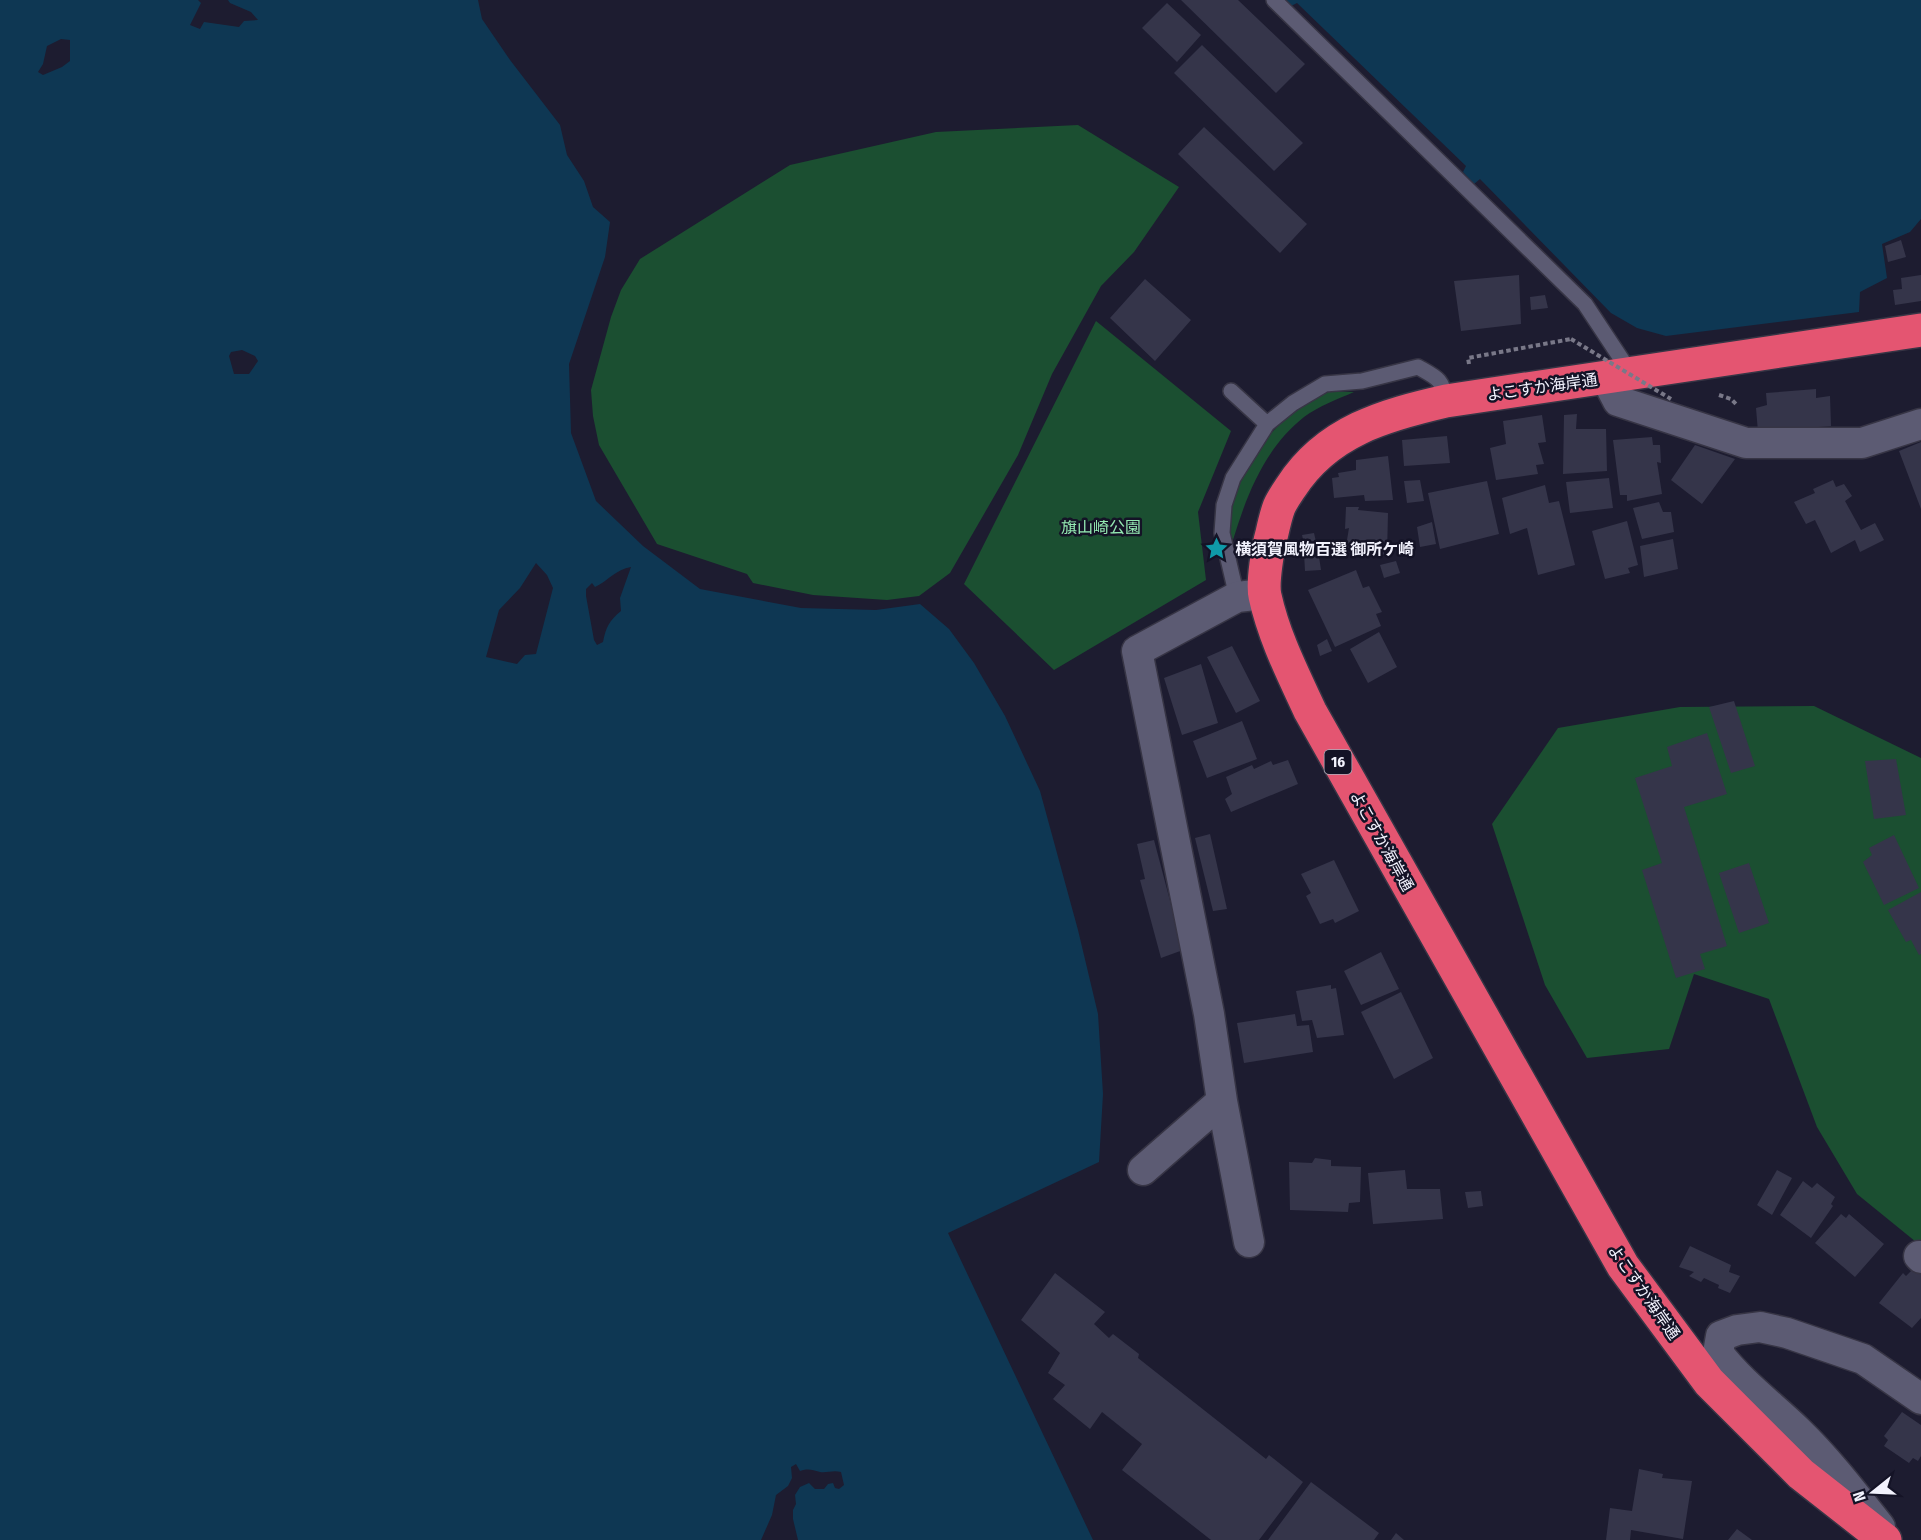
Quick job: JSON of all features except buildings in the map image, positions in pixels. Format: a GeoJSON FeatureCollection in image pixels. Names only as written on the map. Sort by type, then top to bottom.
{"type":"FeatureCollection","features":[{"type":"Feature","properties":{"kind":"highway","name":"よこすか海岸通"},"geometry":{"type":"LineString","coordinates":[[1885,1540],[1801,1474],[1709,1382],[1623,1266],[1310,711],[1280,646],[1251,596],[1280,506],[1297,479],[1312,460],[1333,442],[1367,424],[1407,410],[1446,401],[1921,330]]}},
{"type":"Feature","properties":{"kind":"street"},"geometry":{"type":"LineString","coordinates":[[1616,377],[1618,401],[1746,443],[1862,443],[1921,424]]}},
{"type":"Feature","properties":{"kind":"street"},"geometry":{"type":"LineString","coordinates":[[1250,1242],[1222,1101],[1209,1014],[1137,651],[1251,596]]}},
{"type":"Feature","properties":{"kind":"street"},"geometry":{"type":"LineString","coordinates":[[1143,1170],[1222,1101]]}},
{"type":"Feature","properties":{"kind":"street"},"geometry":{"type":"LineString","coordinates":[[1890,1540],[1845,1483],[1799,1431],[1732,1371],[1718,1353],[1721,1336],[1737,1330],[1760,1327],[1787,1333],[1863,1359],[1921,1399]]}},
{"type":"Feature","properties":{"kind":"lane"},"geometry":{"type":"LineString","coordinates":[[1274,0],[1585,304],[1622,360],[1616,377]]}},
{"type":"Feature","properties":{"kind":"lane"},"geometry":{"type":"LineString","coordinates":[[1251,596],[1222,533],[1224,505],[1233,478],[1266,424],[1325,384],[1362,381],[1418,367],[1436,377],[1444,387],[1446,401]]}},
{"type":"Feature","properties":{"kind":"lane"},"geometry":{"type":"LineString","coordinates":[[1230,390],[1266,424]]}},
{"type":"Feature","properties":{"kind":"path"},"geometry":{"type":"LineString","coordinates":[[1468,358],[1571,339],[1671,399]]}},
{"type":"Feature","properties":{"kind":"green space"},"geometry":{"type":"Polygon","coordinates":[[[1078,125],[1179,187],[1134,252],[1101,286],[1052,374],[1018,455],[950,573],[919,596],[887,600],[813,595],[753,583],[747,574],[657,544],[599,445],[591,390],[611,317],[621,290],[640,259],[790,165],[936,132],[1078,125]]]}},
{"type":"Feature","properties":{"kind":"green space","name":"旗山崎公園"},"geometry":{"type":"Polygon","coordinates":[[[1096,321],[1231,431],[1198,512],[1206,580],[1054,670],[964,584],[1096,321]]]}},
{"type":"Feature","properties":{"kind":"green space"},"geometry":{"type":"Polygon","coordinates":[[[1329,391],[1354,392],[1304,417],[1278,443],[1251,489],[1233,540],[1228,529],[1228,516],[1248,465],[1270,435],[1283,422],[1297,410],[1329,391]]]}},
{"type":"Feature","properties":{"kind":"green space"},"geometry":{"type":"Polygon","coordinates":[[[1814,706],[1921,758],[1921,1246],[1857,1194],[1817,1127],[1769,999],[1694,974],[1669,1049],[1587,1058],[1545,985],[1492,824],[1558,728],[1680,707],[1814,706]]]}},
{"type":"Feature","properties":{"kind":"water"},"geometry":{"type":"Polygon","coordinates":[[[0,0],[198,0],[201,3],[190,25],[200,29],[204,22],[239,27],[244,21],[258,20],[251,12],[228,0],[478,0],[482,19],[560,125],[567,155],[584,181],[593,207],[610,222],[605,257],[569,364],[571,433],[596,501],[643,546],[700,589],[801,608],[876,610],[920,604],[949,629],[974,663],[1005,716],[1040,791],[1098,1014],[1103,1094],[1099,1162],[948,1233],[1093,1540],[798,1540],[793,1510],[796,1504],[795,1495],[800,1487],[809,1483],[815,1489],[824,1489],[828,1484],[833,1483],[835,1488],[839,1489],[844,1485],[841,1472],[808,1469],[800,1471],[796,1464],[791,1467],[792,1478],[788,1486],[776,1495],[772,1515],[761,1540],[0,1540],[0,0]],[[61,39],[47,46],[43,64],[38,72],[43,75],[70,61],[70,40],[61,39]],[[242,350],[231,352],[229,356],[234,374],[249,374],[258,361],[255,356],[242,350]],[[536,563],[520,588],[499,610],[486,657],[517,664],[525,655],[536,654],[553,588],[547,575],[536,563]],[[631,567],[595,587],[592,583],[586,589],[594,640],[597,645],[603,642],[609,625],[621,611],[620,598],[631,567]]]}},
{"type":"Feature","properties":{"kind":"water"},"geometry":{"type":"Polygon","coordinates":[[[1285,0],[1921,0],[1921,219],[1910,232],[1882,244],[1887,278],[1860,292],[1859,312],[1666,336],[1637,328],[1611,313],[1480,179],[1474,184],[1463,172],[1466,166],[1297,3],[1291,6],[1285,0]]]}},
{"type":"Feature","properties":{"kind":"place","name":"横須賀風物百選 御所ケ崎"},"geometry":{"type":"Point","coordinates":[1217,549]}}]}
